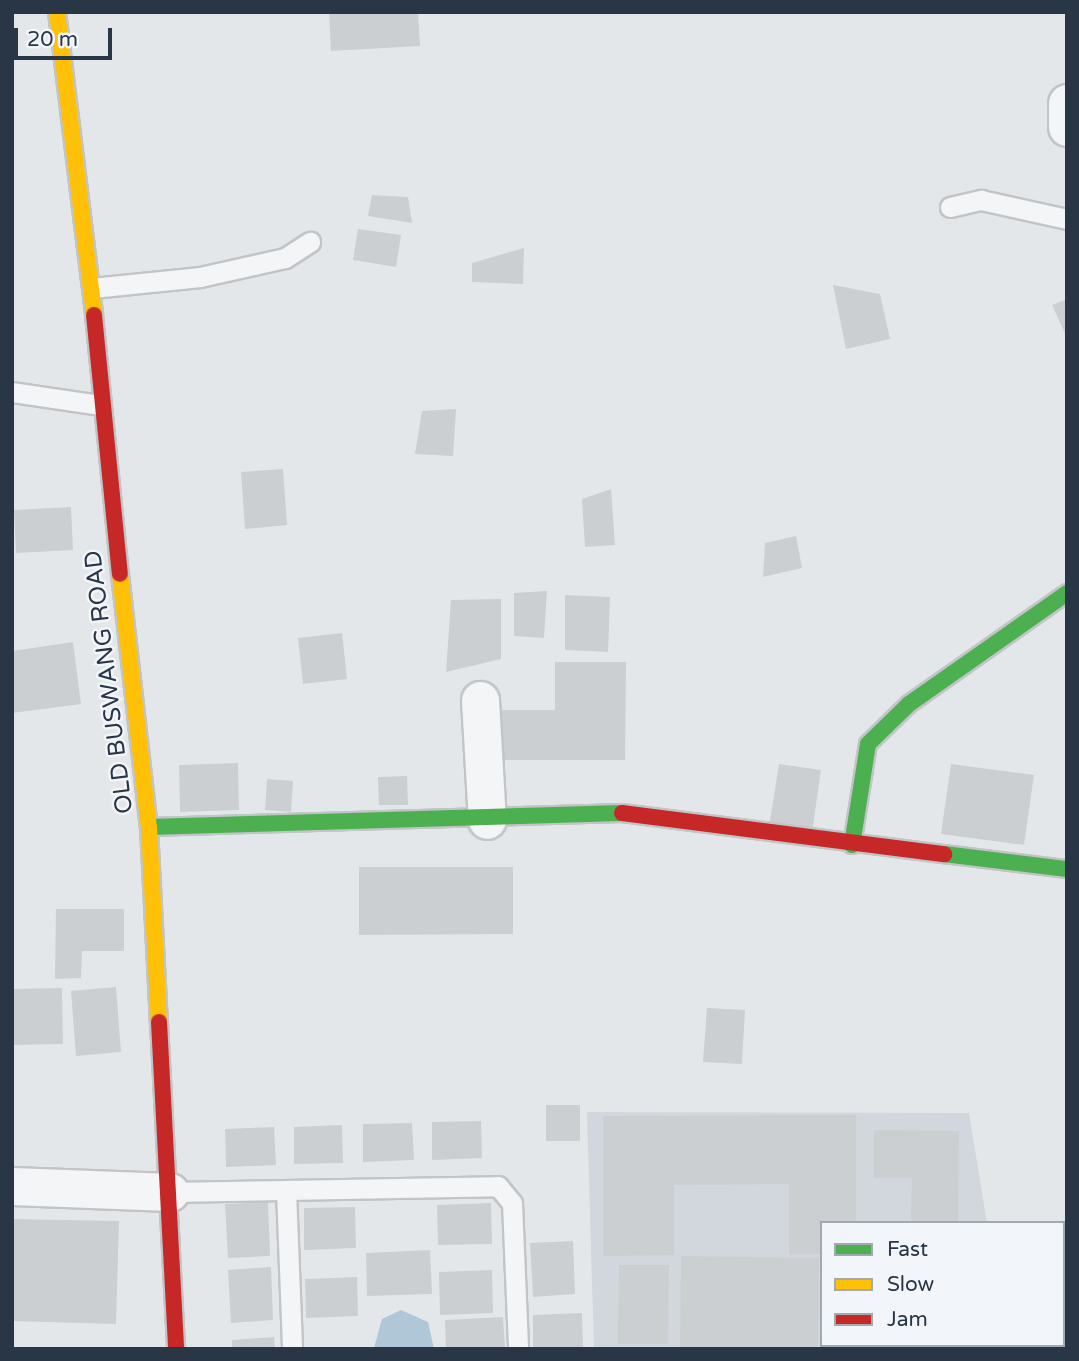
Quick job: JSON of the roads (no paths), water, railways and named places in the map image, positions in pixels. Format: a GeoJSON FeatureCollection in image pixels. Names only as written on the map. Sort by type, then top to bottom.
{"type":"FeatureCollection","features":[{"type":"Feature","properties":{"kind":"street","name":"OLD BUSWANG ROAD"},"geometry":{"type":"LineString","coordinates":[[57,12],[92,288],[100,405],[149,827],[170,1192],[176,1349]]}},
{"type":"Feature","properties":{"kind":"street"},"geometry":{"type":"LineString","coordinates":[[1067,103],[1067,127]]}},
{"type":"Feature","properties":{"kind":"street"},"geometry":{"type":"LineString","coordinates":[[852,845],[868,744],[909,704],[1067,593]]}},
{"type":"Feature","properties":{"kind":"street"},"geometry":{"type":"LineString","coordinates":[[480,700],[487,820]]}},
{"type":"Feature","properties":{"kind":"street"},"geometry":{"type":"LineString","coordinates":[[149,827],[487,820],[605,811],[852,845],[1067,869]]}},
{"type":"Feature","properties":{"kind":"street"},"geometry":{"type":"LineString","coordinates":[[12,1186],[170,1192]]}},
{"type":"Feature","properties":{"kind":"lane"},"geometry":{"type":"LineString","coordinates":[[950,207],[981,200],[1067,219]]}},
{"type":"Feature","properties":{"kind":"lane"},"geometry":{"type":"LineString","coordinates":[[92,288],[200,277],[285,258],[310,242]]}},
{"type":"Feature","properties":{"kind":"lane"},"geometry":{"type":"LineString","coordinates":[[12,392],[100,405]]}},
{"type":"Feature","properties":{"kind":"lane"},"geometry":{"type":"LineString","coordinates":[[170,1192],[498,1186],[512,1203],[518,1349]]}},
{"type":"Feature","properties":{"kind":"lane"},"geometry":{"type":"LineString","coordinates":[[286,1190],[292,1349]]}},
{"type":"Feature","properties":{"kind":"water"},"geometry":{"type":"Polygon","coordinates":[[[401,1310],[428,1322],[434,1349],[359,1349],[374,1348],[382,1319],[401,1310]]]}}]}
